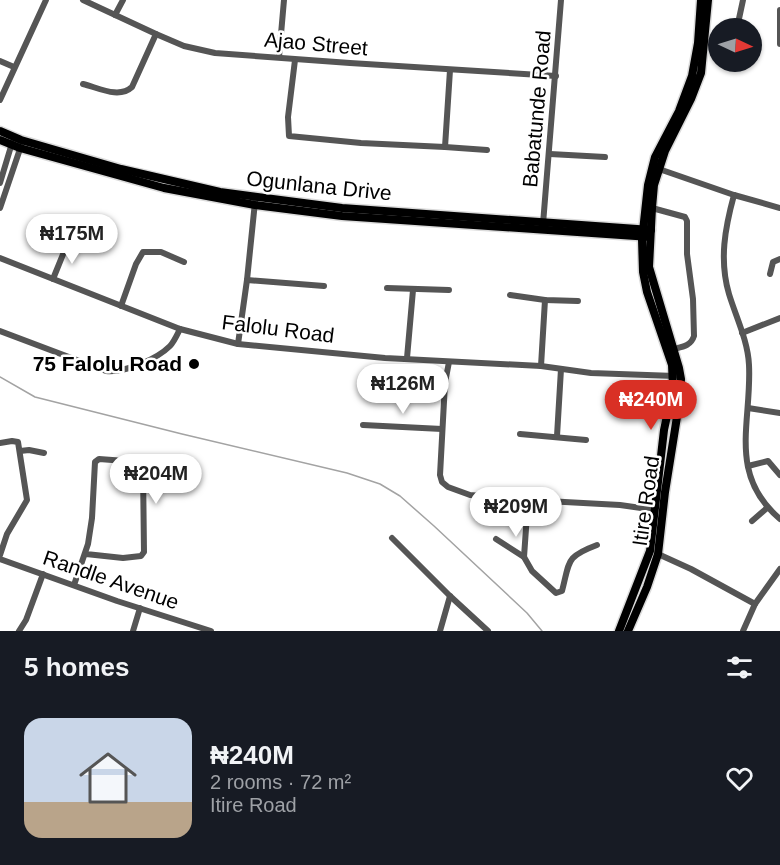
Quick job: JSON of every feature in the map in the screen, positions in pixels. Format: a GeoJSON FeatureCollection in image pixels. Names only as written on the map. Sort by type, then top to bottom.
{"type":"FeatureCollection","features":[{"type":"Feature","properties":{"kind":"main road"},"geometry":{"type":"LineString","coordinates":[[647,233],[654,186],[665,151],[691,99],[701,73],[701,0]]}},
{"type":"Feature","properties":{"kind":"main road"},"geometry":{"type":"LineString","coordinates":[[647,233],[652,166],[679,111],[692,76],[708,0]]}},
{"type":"Feature","properties":{"kind":"main road","name":"Ogunlana Drive"},"geometry":{"type":"LineString","coordinates":[[0,131],[17,143]]}},
{"type":"Feature","properties":{"kind":"main road","name":"Ogunlana Drive"},"geometry":{"type":"LineString","coordinates":[[0,140],[17,143],[164,188],[342,216],[543,225],[647,233]]}},
{"type":"Feature","properties":{"kind":"main road","name":"Itire Road"},"geometry":{"type":"LineString","coordinates":[[628,631],[658,554],[680,398],[674,349],[650,276],[647,233]]}},
{"type":"Feature","properties":{"kind":"main road","name":"Itire Road"},"geometry":{"type":"LineString","coordinates":[[619,631],[650,551],[677,376],[645,283],[642,264],[647,233]]}},
{"type":"Feature","properties":{"kind":"street"},"geometry":{"type":"LineString","coordinates":[[0,100],[46,0]]}},
{"type":"Feature","properties":{"kind":"street","name":"Ajao Street"},"geometry":{"type":"LineString","coordinates":[[83,0],[156,34],[200,50],[295,60],[556,76]]}},
{"type":"Feature","properties":{"kind":"street"},"geometry":{"type":"LineString","coordinates":[[115,15],[123,0]]}},
{"type":"Feature","properties":{"kind":"street"},"geometry":{"type":"LineString","coordinates":[[279,57],[284,0]]}},
{"type":"Feature","properties":{"kind":"street","name":"Babatunde Road"},"geometry":{"type":"LineString","coordinates":[[543,225],[561,0]]}},
{"type":"Feature","properties":{"kind":"street"},"geometry":{"type":"LineString","coordinates":[[739,18],[743,0]]}},
{"type":"Feature","properties":{"kind":"street"},"geometry":{"type":"LineString","coordinates":[[780,10],[780,44]]}},
{"type":"Feature","properties":{"kind":"street"},"geometry":{"type":"LineString","coordinates":[[83,84],[118,94],[127,92],[132,87],[156,34]]}},
{"type":"Feature","properties":{"kind":"street"},"geometry":{"type":"LineString","coordinates":[[295,60],[290,98],[289,136],[361,143],[487,150]]}},
{"type":"Feature","properties":{"kind":"street"},"geometry":{"type":"LineString","coordinates":[[0,61],[14,67]]}},
{"type":"Feature","properties":{"kind":"street"},"geometry":{"type":"LineString","coordinates":[[445,147],[450,70]]}},
{"type":"Feature","properties":{"kind":"street"},"geometry":{"type":"LineString","coordinates":[[0,183],[17,143]]}},
{"type":"Feature","properties":{"kind":"street"},"geometry":{"type":"LineString","coordinates":[[0,208],[17,143]]}},
{"type":"Feature","properties":{"kind":"street"},"geometry":{"type":"LineString","coordinates":[[550,154],[605,157]]}},
{"type":"Feature","properties":{"kind":"street"},"geometry":{"type":"LineString","coordinates":[[659,169],[780,208]]}},
{"type":"Feature","properties":{"kind":"street"},"geometry":{"type":"LineString","coordinates":[[734,195],[723,253],[728,292],[749,363],[748,408],[744,438],[754,486],[767,508],[780,519]]}},
{"type":"Feature","properties":{"kind":"street"},"geometry":{"type":"LineString","coordinates":[[238,344],[255,201]]}},
{"type":"Feature","properties":{"kind":"street"},"geometry":{"type":"LineString","coordinates":[[652,208],[680,214],[687,221],[687,254],[693,299],[694,336],[693,341],[688,345],[674,349]]}},
{"type":"Feature","properties":{"kind":"street"},"geometry":{"type":"LineString","coordinates":[[53,279],[68,242]]}},
{"type":"Feature","properties":{"kind":"street"},"geometry":{"type":"LineString","coordinates":[[121,306],[136,264],[143,252],[161,252],[184,262]]}},
{"type":"Feature","properties":{"kind":"street","name":"Falolu Road"},"geometry":{"type":"LineString","coordinates":[[0,258],[180,329],[238,344],[324,353],[541,366],[591,373],[677,376]]}},
{"type":"Feature","properties":{"kind":"street"},"geometry":{"type":"LineString","coordinates":[[770,274],[773,262],[780,259]]}},
{"type":"Feature","properties":{"kind":"street"},"geometry":{"type":"LineString","coordinates":[[247,280],[324,286]]}},
{"type":"Feature","properties":{"kind":"street"},"geometry":{"type":"LineString","coordinates":[[387,288],[449,290]]}},
{"type":"Feature","properties":{"kind":"street"},"geometry":{"type":"LineString","coordinates":[[407,358],[413,290]]}},
{"type":"Feature","properties":{"kind":"street"},"geometry":{"type":"LineString","coordinates":[[510,295],[545,300],[579,300]]}},
{"type":"Feature","properties":{"kind":"street"},"geometry":{"type":"LineString","coordinates":[[541,366],[545,300]]}},
{"type":"Feature","properties":{"kind":"street"},"geometry":{"type":"LineString","coordinates":[[742,333],[780,318]]}},
{"type":"Feature","properties":{"kind":"street"},"geometry":{"type":"LineString","coordinates":[[0,331],[96,368],[116,372],[129,369],[159,354],[170,346],[180,329]]}},
{"type":"Feature","properties":{"kind":"street"},"geometry":{"type":"LineString","coordinates":[[449,362],[440,476],[445,485],[470,495],[620,505],[655,510]]}},
{"type":"Feature","properties":{"kind":"street"},"geometry":{"type":"LineString","coordinates":[[557,436],[561,369]]}},
{"type":"Feature","properties":{"kind":"street"},"geometry":{"type":"LineString","coordinates":[[748,408],[780,413]]}},
{"type":"Feature","properties":{"kind":"street"},"geometry":{"type":"LineString","coordinates":[[363,425],[442,429]]}},
{"type":"Feature","properties":{"kind":"street"},"geometry":{"type":"LineString","coordinates":[[520,434],[586,440]]}},
{"type":"Feature","properties":{"kind":"street"},"geometry":{"type":"LineString","coordinates":[[0,443],[16,441],[20,451],[27,500],[7,534],[0,557]]}},
{"type":"Feature","properties":{"kind":"street"},"geometry":{"type":"LineString","coordinates":[[20,451],[44,453]]}},
{"type":"Feature","properties":{"kind":"street"},"geometry":{"type":"LineString","coordinates":[[74,585],[86,554],[92,518],[95,462],[99,459],[139,462],[143,468],[144,552],[141,556],[123,558],[86,554]]}},
{"type":"Feature","properties":{"kind":"street"},"geometry":{"type":"LineString","coordinates":[[748,466],[768,460],[780,475]]}},
{"type":"Feature","properties":{"kind":"street"},"geometry":{"type":"LineString","coordinates":[[524,557],[528,500]]}},
{"type":"Feature","properties":{"kind":"street"},"geometry":{"type":"LineString","coordinates":[[752,521],[767,508]]}},
{"type":"Feature","properties":{"kind":"street"},"geometry":{"type":"LineString","coordinates":[[392,538],[488,631]]}},
{"type":"Feature","properties":{"kind":"street"},"geometry":{"type":"LineString","coordinates":[[496,539],[524,557],[532,571],[546,585],[559,593],[562,591],[570,561],[576,553],[597,545]]}},
{"type":"Feature","properties":{"kind":"street"},"geometry":{"type":"LineString","coordinates":[[658,554],[755,604]]}},
{"type":"Feature","properties":{"kind":"street","name":"Randle Avenue"},"geometry":{"type":"LineString","coordinates":[[0,557],[74,585],[211,631]]}},
{"type":"Feature","properties":{"kind":"street"},"geometry":{"type":"LineString","coordinates":[[743,631],[755,604],[780,569]]}},
{"type":"Feature","properties":{"kind":"street"},"geometry":{"type":"LineString","coordinates":[[19,631],[26,620],[43,574]]}},
{"type":"Feature","properties":{"kind":"street"},"geometry":{"type":"LineString","coordinates":[[440,631],[450,596]]}},
{"type":"Feature","properties":{"kind":"street"},"geometry":{"type":"LineString","coordinates":[[133,631],[140,608]]}},
{"type":"Feature","properties":{"kind":"waterway"},"geometry":{"type":"LineString","coordinates":[[0,377],[35,397],[347,473],[380,484],[400,496],[434,526],[527,613],[542,631]]}},
{"type":"Feature","properties":{"kind":"place","name":"75 Falolu Road"},"geometry":{"type":"Point","coordinates":[194,364]}}]}
